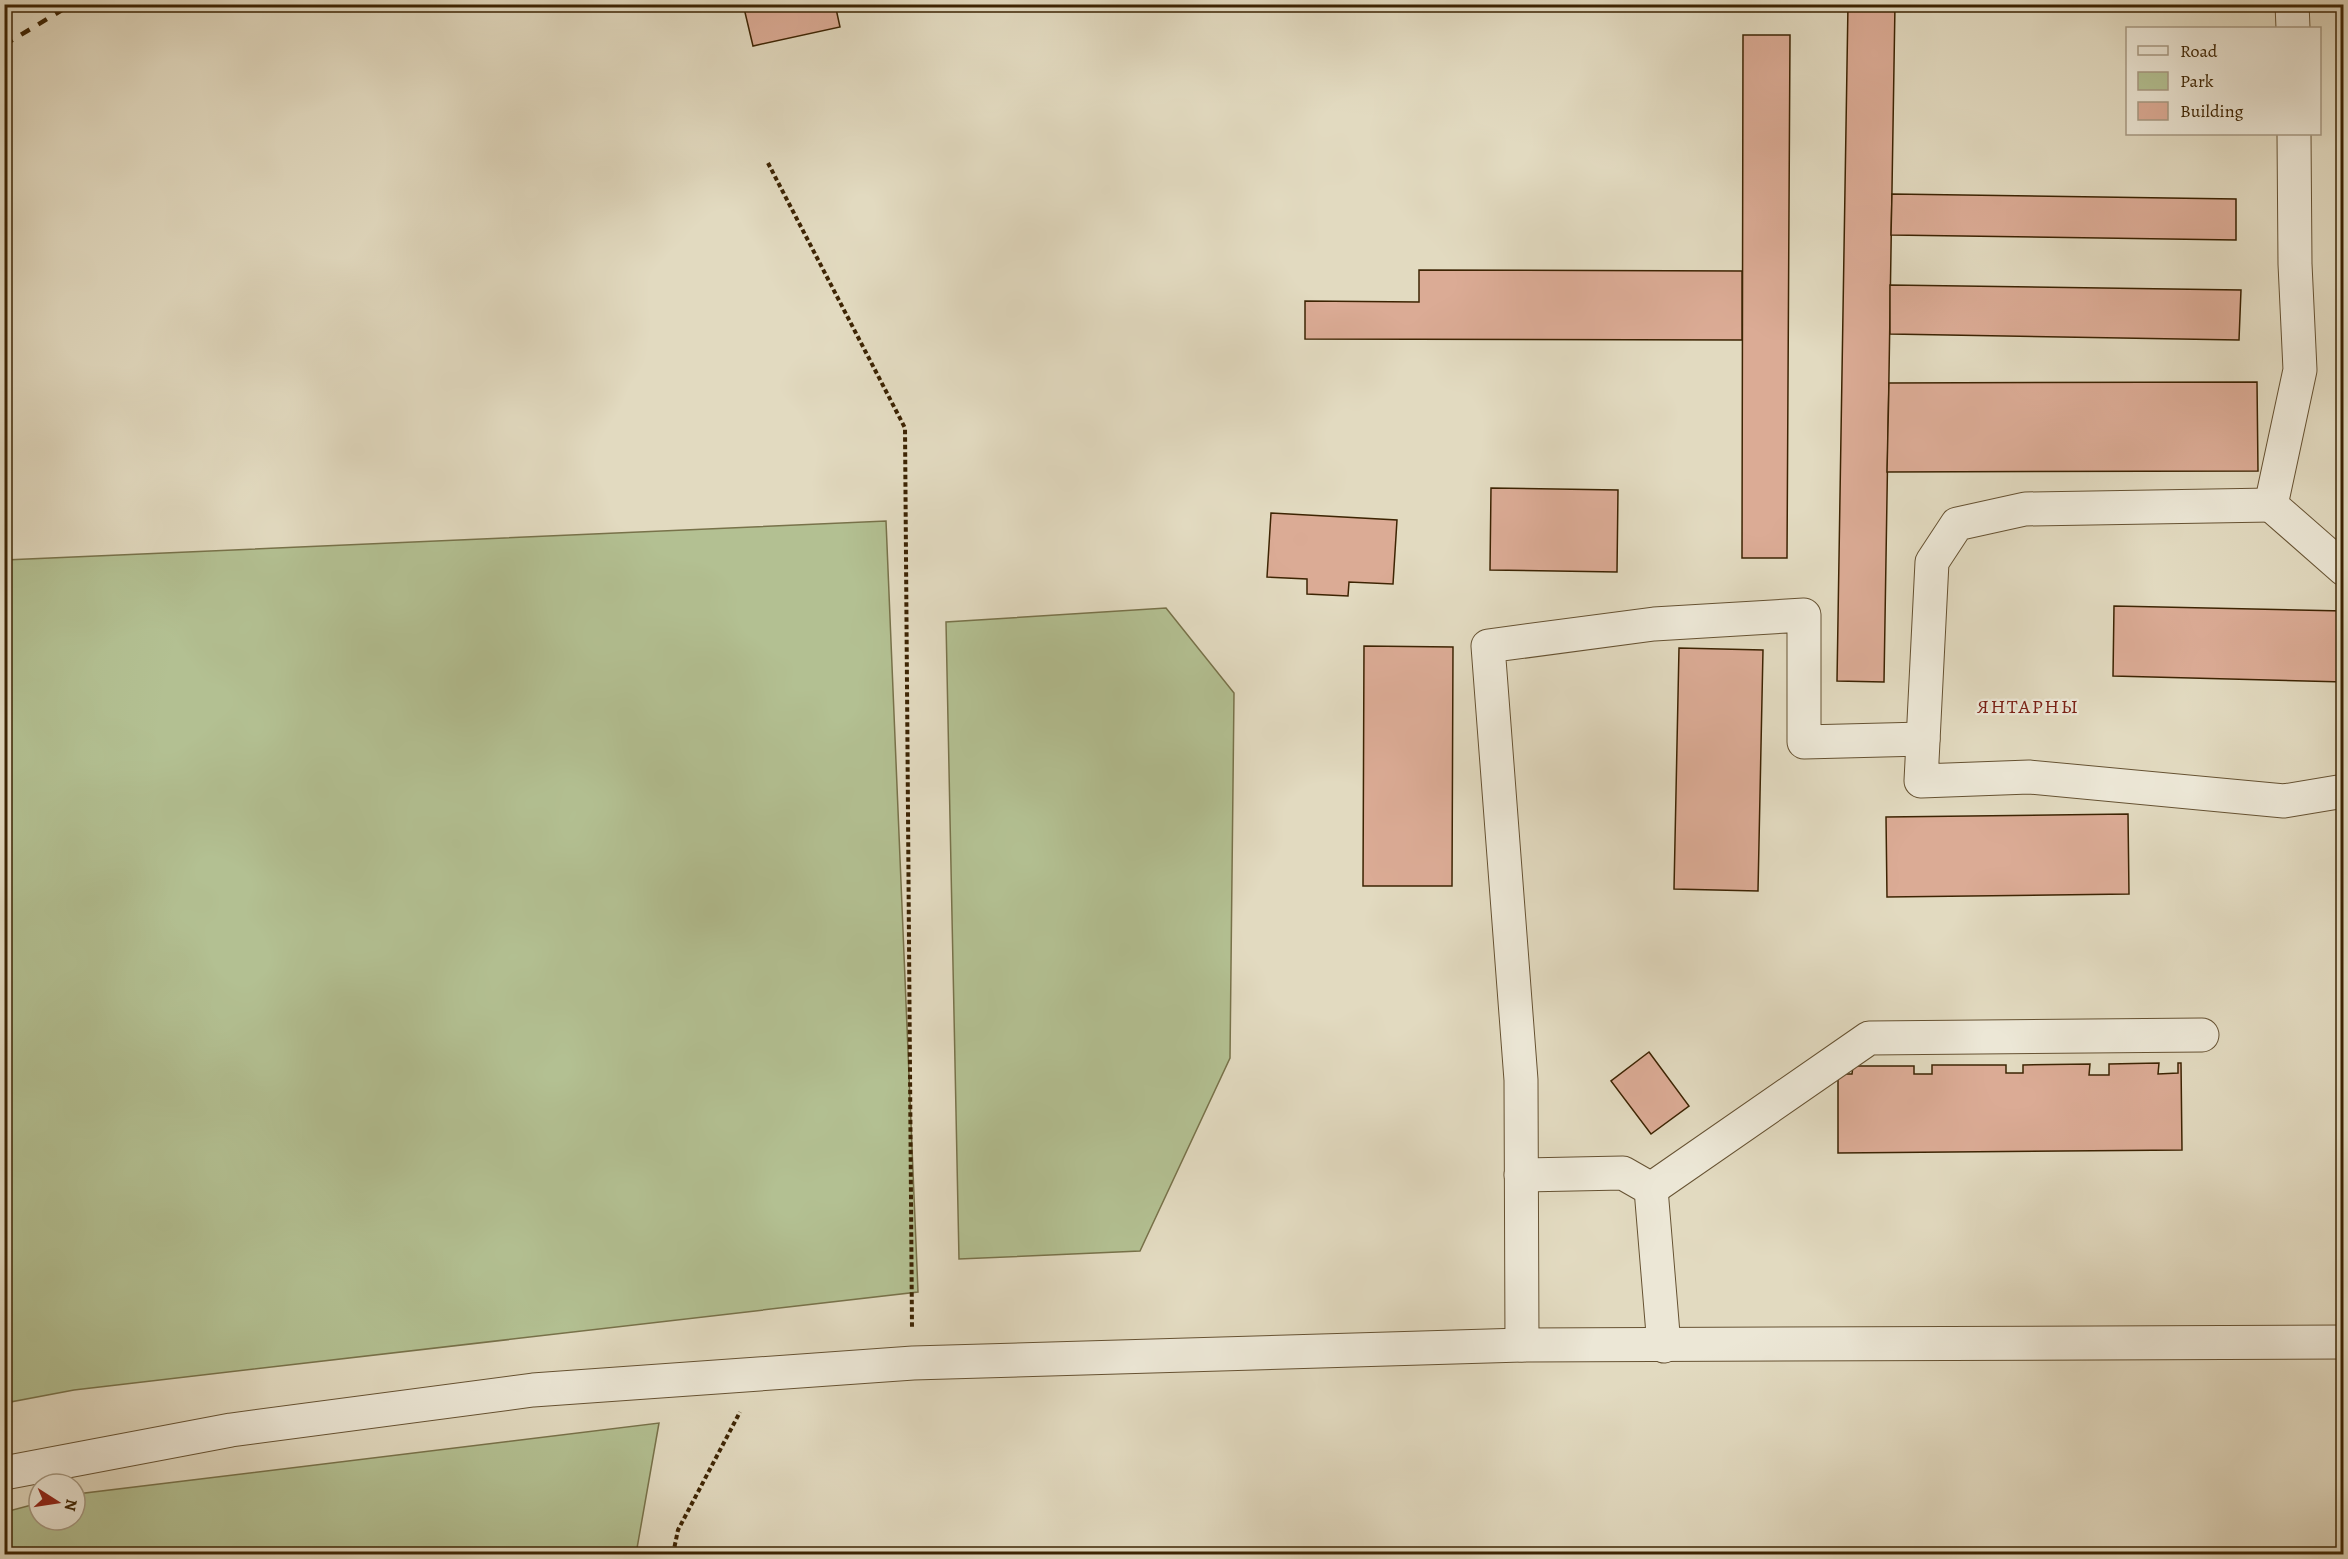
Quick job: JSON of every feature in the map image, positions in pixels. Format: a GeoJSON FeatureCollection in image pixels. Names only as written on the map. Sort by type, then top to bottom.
{"type":"FeatureCollection","features":[{"type":"Feature","properties":{"kind":"street"},"geometry":{"type":"LineString","coordinates":[[2292,4],[2293,27]]}},
{"type":"Feature","properties":{"kind":"street"},"geometry":{"type":"LineString","coordinates":[[2271,505],[2300,370],[2295,264],[2294,135]]}},
{"type":"Feature","properties":{"kind":"street"},"geometry":{"type":"LineString","coordinates":[[2343,569],[2271,505],[2025,509],[1957,524],[1932,562],[1921,781],[2029,777],[2284,801],[2343,791]]}},
{"type":"Feature","properties":{"kind":"street"},"geometry":{"type":"LineString","coordinates":[[1522,1345],[1521,1080],[1488,645],[1654,624],[1804,615],[1804,742],[1923,739]]}},
{"type":"Feature","properties":{"kind":"street"},"geometry":{"type":"LineString","coordinates":[[1651,1189],[1869,1038],[2202,1035]]}},
{"type":"Feature","properties":{"kind":"street"},"geometry":{"type":"LineString","coordinates":[[1521,1176],[1623,1173],[1651,1189]]}},
{"type":"Feature","properties":{"kind":"street"},"geometry":{"type":"LineString","coordinates":[[1651,1189],[1664,1346]]}},
{"type":"Feature","properties":{"kind":"street"},"geometry":{"type":"LineString","coordinates":[[4,1473],[231,1430],[533,1390],[913,1363],[1522,1345],[2343,1342]]}},
{"type":"Feature","properties":{"kind":"path"},"geometry":{"type":"LineString","coordinates":[[768,163],[905,428],[913,1363]]}},
{"type":"Feature","properties":{"kind":"path"},"geometry":{"type":"LineString","coordinates":[[673,1554],[678,1530],[762,1372]]}},
{"type":"Feature","properties":{"kind":"green space"},"geometry":{"type":"Polygon","coordinates":[[[886,521],[918,1292],[74,1390],[5,1403],[5,560],[886,521]]]}},
{"type":"Feature","properties":{"kind":"green space"},"geometry":{"type":"Polygon","coordinates":[[[1166,608],[1234,693],[1230,1058],[1140,1251],[959,1259],[946,622],[1166,608]]]}},
{"type":"Feature","properties":{"kind":"green space"},"geometry":{"type":"Polygon","coordinates":[[[659,1423],[636,1554],[5,1554],[5,1512],[27,1506],[27,1532],[87,1532],[87,1493],[659,1423]]]}},
{"type":"Feature","properties":{"kind":"building"},"geometry":{"type":"Polygon","coordinates":[[[743,4],[835,4],[840,27],[753,46],[743,4]]]}},
{"type":"Feature","properties":{"kind":"building"},"geometry":{"type":"Polygon","coordinates":[[[1848,4],[1895,4],[1884,682],[1837,681],[1848,4]]]}},
{"type":"Feature","properties":{"kind":"building"},"geometry":{"type":"Polygon","coordinates":[[[1743,35],[1790,35],[1787,558],[1742,558],[1743,35]]]}},
{"type":"Feature","properties":{"kind":"building"},"geometry":{"type":"Polygon","coordinates":[[[1892,194],[2236,199],[2236,240],[1891,235],[1892,194]]]}},
{"type":"Feature","properties":{"kind":"building"},"geometry":{"type":"Polygon","coordinates":[[[1419,270],[1742,271],[1742,340],[1305,339],[1305,301],[1419,302],[1419,270]]]}},
{"type":"Feature","properties":{"kind":"building"},"geometry":{"type":"Polygon","coordinates":[[[1890,285],[2241,290],[2239,340],[1890,334],[1890,285]]]}},
{"type":"Feature","properties":{"kind":"building"},"geometry":{"type":"Polygon","coordinates":[[[2257,382],[2258,471],[1887,472],[1889,383],[2257,382]]]}},
{"type":"Feature","properties":{"kind":"building"},"geometry":{"type":"Polygon","coordinates":[[[1491,488],[1618,490],[1617,572],[1490,570],[1491,488]]]}},
{"type":"Feature","properties":{"kind":"building"},"geometry":{"type":"Polygon","coordinates":[[[1271,513],[1397,520],[1393,584],[1349,582],[1348,596],[1307,594],[1307,579],[1267,577],[1271,513]]]}},
{"type":"Feature","properties":{"kind":"building"},"geometry":{"type":"Polygon","coordinates":[[[2114,606],[2344,611],[2344,682],[2113,676],[2114,606]]]}},
{"type":"Feature","properties":{"kind":"building"},"geometry":{"type":"Polygon","coordinates":[[[1364,646],[1453,647],[1452,886],[1363,886],[1364,646]]]}},
{"type":"Feature","properties":{"kind":"building"},"geometry":{"type":"Polygon","coordinates":[[[1679,648],[1763,650],[1758,891],[1674,889],[1679,648]]]}},
{"type":"Feature","properties":{"kind":"building"},"geometry":{"type":"Polygon","coordinates":[[[2128,814],[2129,894],[1887,897],[1886,817],[2128,814]]]}},
{"type":"Feature","properties":{"kind":"building"},"geometry":{"type":"Polygon","coordinates":[[[1649,1052],[1689,1106],[1651,1134],[1611,1081],[1649,1052]]]}},
{"type":"Feature","properties":{"kind":"building"},"geometry":{"type":"Polygon","coordinates":[[[2159,1063],[2158,1074],[2178,1073],[2178,1063],[2181,1063],[2182,1150],[1838,1153],[1838,1067],[1843,1074],[1852,1074],[1853,1066],[1914,1066],[1914,1074],[1932,1074],[1932,1065],[2006,1065],[2006,1073],[2023,1073],[2023,1065],[2090,1064],[2089,1075],[2109,1075],[2109,1064],[2159,1063]]]}},
{"type":"Feature","properties":{"kind":"railway"},"geometry":{"type":"LineString","coordinates":[[4,45],[72,4]]}},
{"type":"Feature","properties":{"kind":"district","name":"ЯНТАРНЫ"},"geometry":{"type":"Point","coordinates":[2028,706]}}]}
